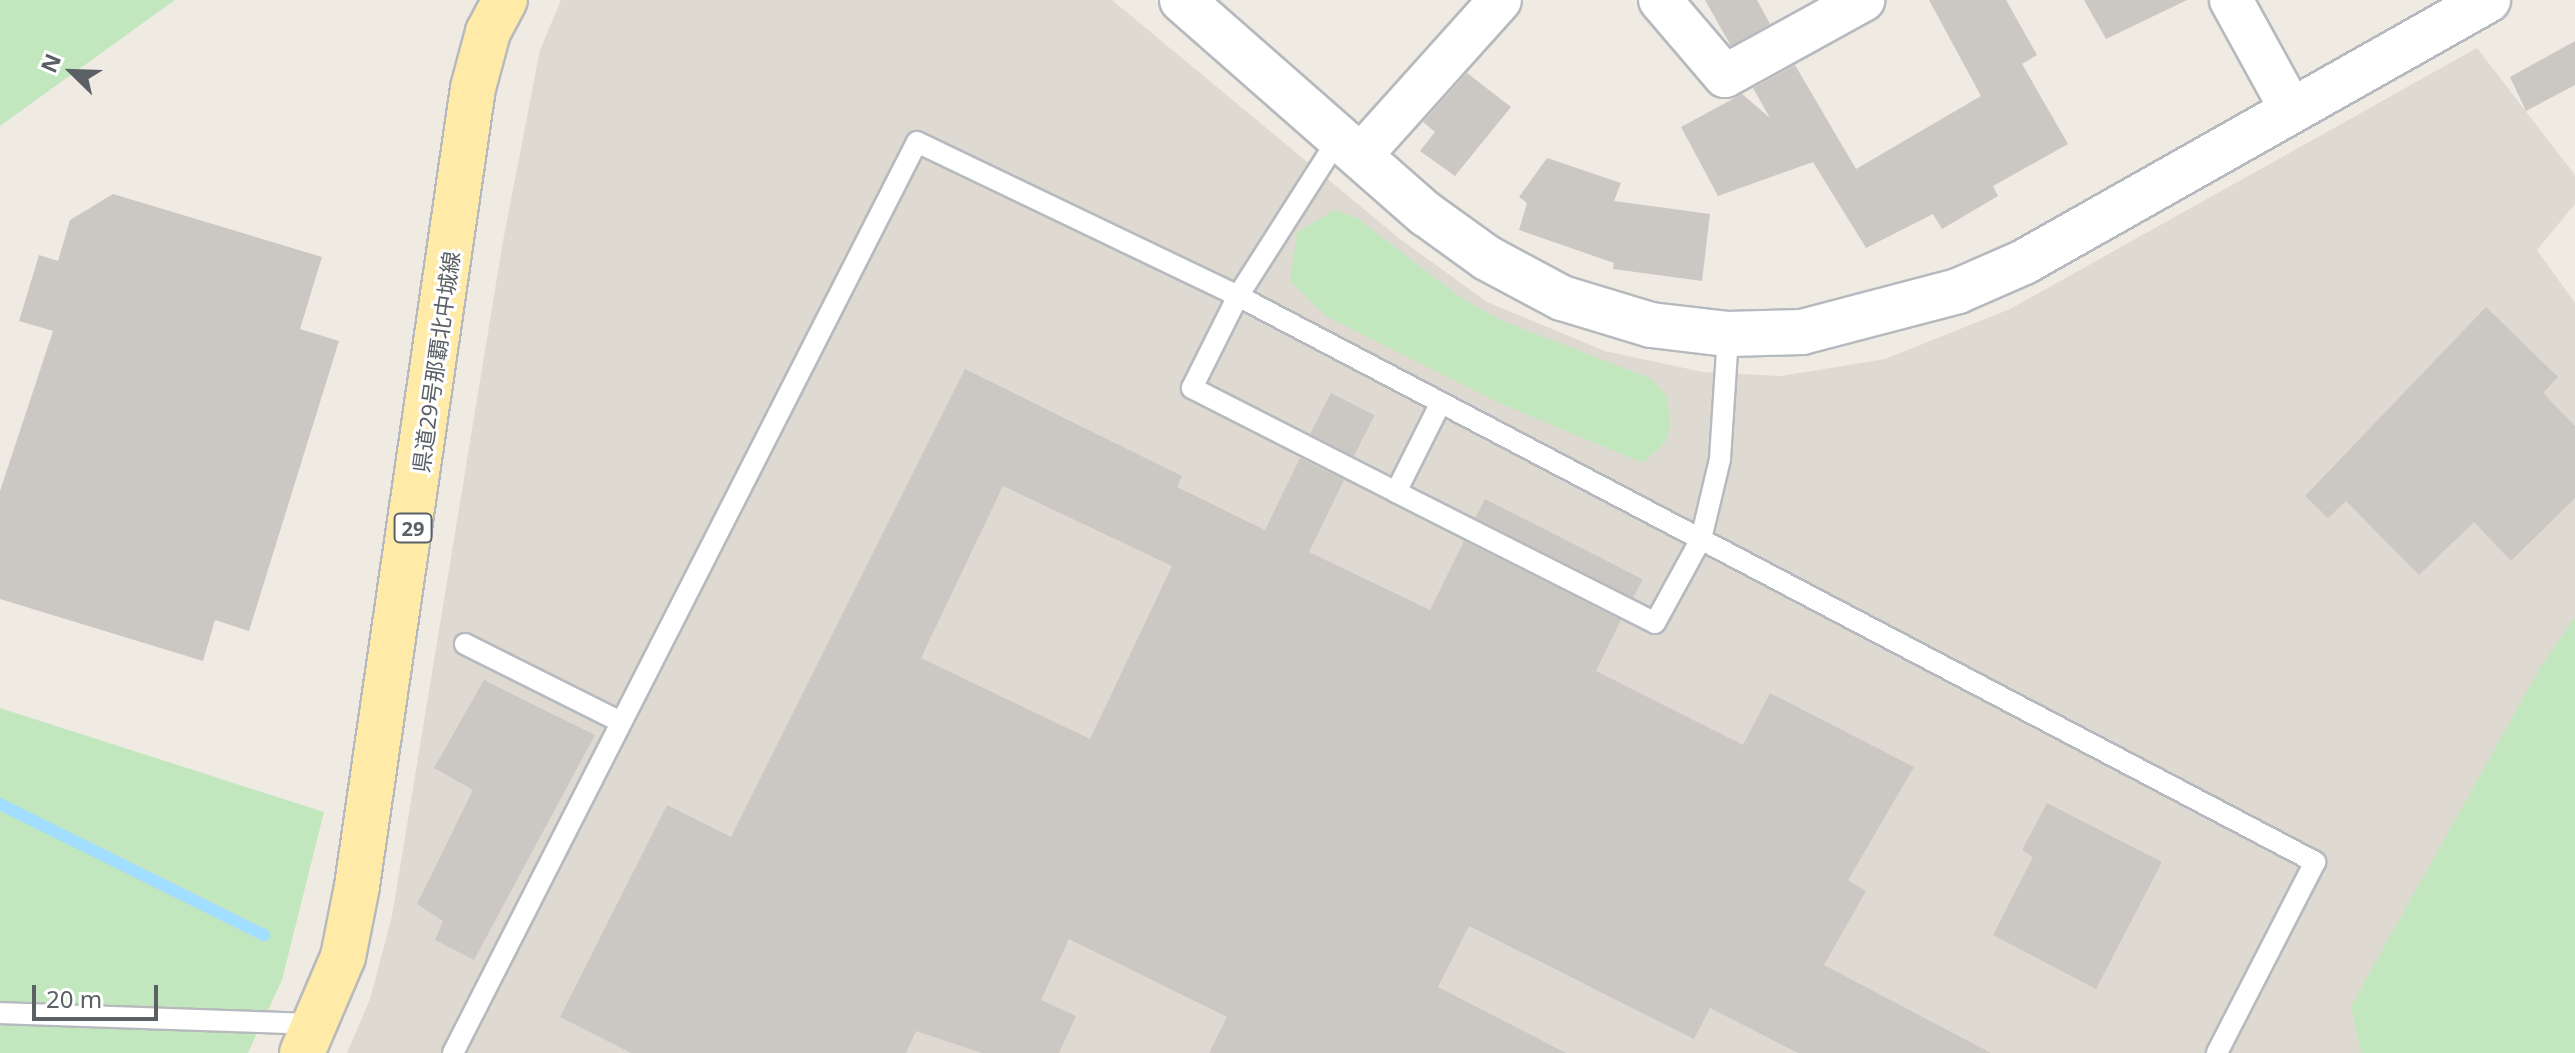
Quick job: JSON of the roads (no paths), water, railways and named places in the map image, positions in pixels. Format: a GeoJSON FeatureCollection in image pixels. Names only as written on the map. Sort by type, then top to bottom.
{"type":"FeatureCollection","features":[{"type":"Feature","properties":{"kind":"main road","name":"県道29号那覇北中城線"},"geometry":{"type":"LineString","coordinates":[[310,1038],[343,957],[386,714],[473,88],[488,32],[505,0]]}},
{"type":"Feature","properties":{"kind":"street"},"geometry":{"type":"LineString","coordinates":[[1182,0],[1350,146],[1487,258],[1562,298],[1651,325],[1728,334],[1802,332],[1958,291],[2024,262],[2488,0]]}},
{"type":"Feature","properties":{"kind":"street"},"geometry":{"type":"LineString","coordinates":[[1350,146],[1500,0]]}},
{"type":"Feature","properties":{"kind":"street"},"geometry":{"type":"LineString","coordinates":[[1660,0],[1725,76],[1863,0]]}},
{"type":"Feature","properties":{"kind":"street"},"geometry":{"type":"LineString","coordinates":[[2231,0],[2291,109]]}},
{"type":"Feature","properties":{"kind":"lane"},"geometry":{"type":"LineString","coordinates":[[453,1053],[917,142],[1238,296],[2315,862],[2217,1053]]}},
{"type":"Feature","properties":{"kind":"lane"},"geometry":{"type":"LineString","coordinates":[[1350,146],[1238,296],[1192,388],[1655,623],[1701,539],[1720,459],[1728,334]]}},
{"type":"Feature","properties":{"kind":"lane"},"geometry":{"type":"LineString","coordinates":[[1396,492],[1440,404]]}},
{"type":"Feature","properties":{"kind":"lane"},"geometry":{"type":"LineString","coordinates":[[465,644],[621,722]]}},
{"type":"Feature","properties":{"kind":"lane"},"geometry":{"type":"LineString","coordinates":[[0,1013],[310,1038]]}},
{"type":"Feature","properties":{"kind":"waterway"},"geometry":{"type":"LineString","coordinates":[[0,804],[264,935]]}}]}
